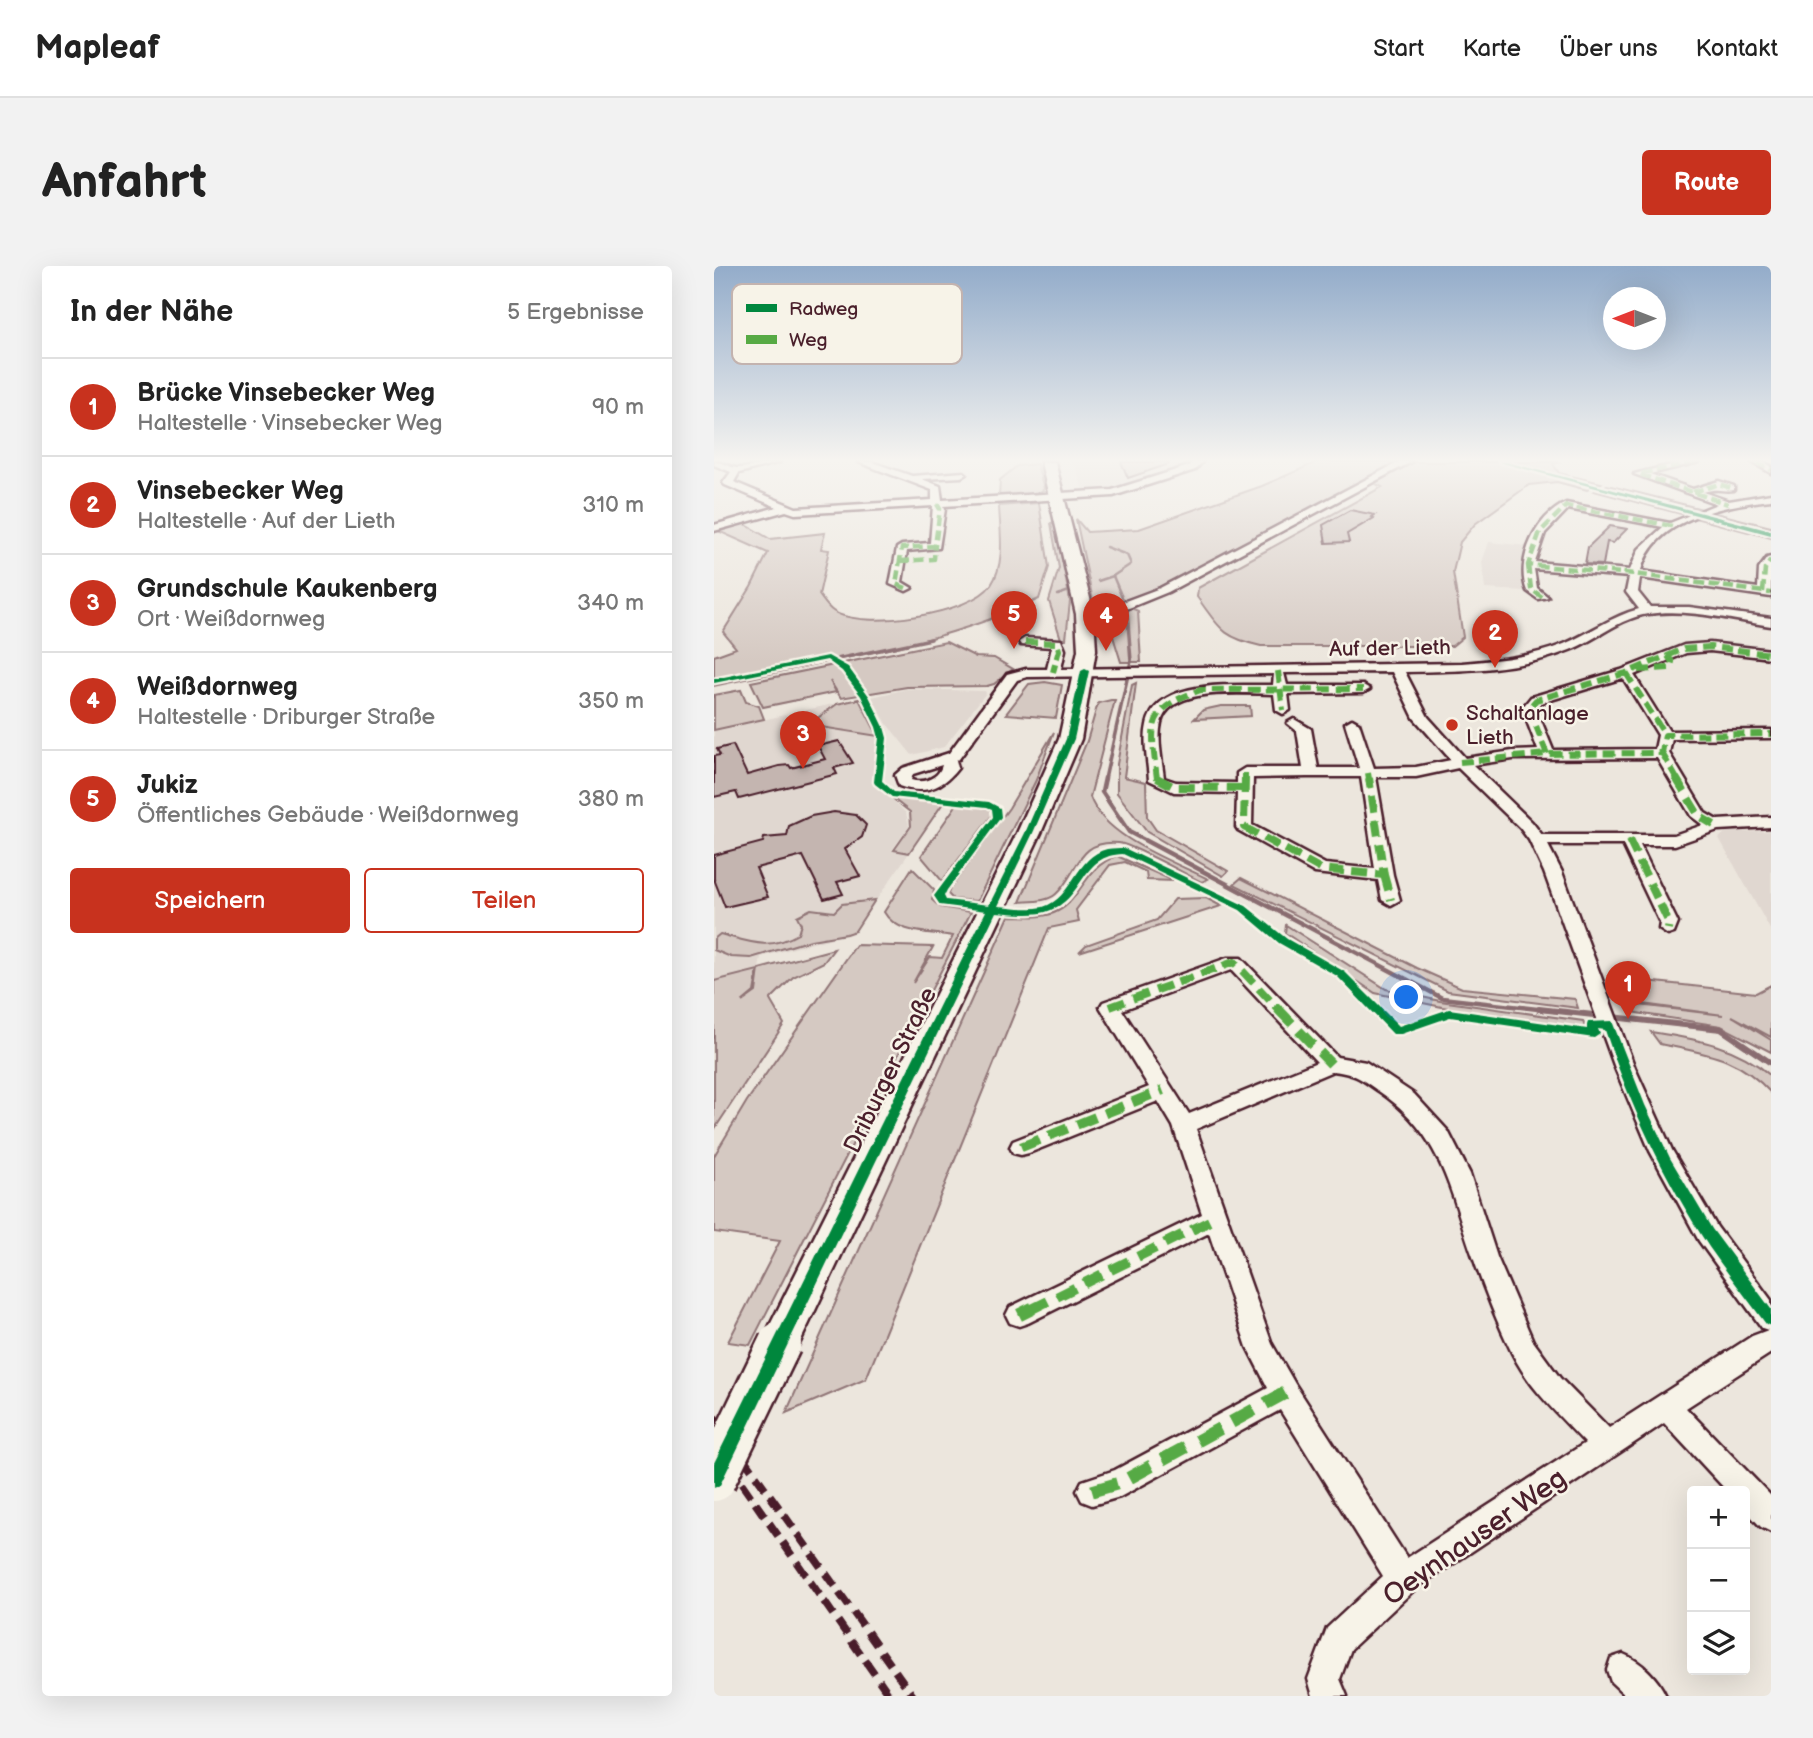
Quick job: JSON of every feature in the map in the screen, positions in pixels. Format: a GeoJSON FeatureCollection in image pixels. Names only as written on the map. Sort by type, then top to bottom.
{"type":"FeatureCollection","features":[{"type":"Feature","properties":{"kind":"main road","name":"Driburger Straße"},"geometry":{"type":"LineString","coordinates":[[714,1480],[1039,813],[1070,739],[1087,650],[1085,614],[1065,529]]}},
{"type":"Feature","properties":{"kind":"street"},"geometry":{"type":"LineString","coordinates":[[906,588],[896,584],[900,561],[934,559],[937,529]]}},
{"type":"Feature","properties":{"kind":"street"},"geometry":{"type":"LineString","coordinates":[[1085,614],[1115,609],[1164,590],[1280,529]]}},
{"type":"Feature","properties":{"kind":"street"},"geometry":{"type":"LineString","coordinates":[[1542,597],[1531,589],[1528,565],[1543,529]]}},
{"type":"Feature","properties":{"kind":"street"},"geometry":{"type":"LineString","coordinates":[[1668,529],[1647,545],[1634,574],[1632,592],[1646,610],[1672,610],[1771,622]]}},
{"type":"Feature","properties":{"kind":"street"},"geometry":{"type":"LineString","coordinates":[[1528,565],[1634,574],[1767,593],[1765,569],[1771,560]]}},
{"type":"Feature","properties":{"kind":"street","name":"Auf der Lieth"},"geometry":{"type":"LineString","coordinates":[[948,760],[969,738],[1012,677],[1026,673],[1131,670],[1398,670],[1482,665],[1534,656],[1581,642],[1624,617],[1646,610]]}},
{"type":"Feature","properties":{"kind":"street"},"geometry":{"type":"LineString","coordinates":[[1025,642],[1057,643],[1059,650],[1053,672]]}},
{"type":"Feature","properties":{"kind":"street"},"geometry":{"type":"LineString","coordinates":[[1547,754],[1529,708],[1531,704],[1696,647],[1771,654]]}},
{"type":"Feature","properties":{"kind":"street"},"geometry":{"type":"LineString","coordinates":[[1398,670],[1421,718],[1460,762],[1526,825],[1537,840],[1553,872],[1645,1116],[1681,1189],[1708,1234],[1771,1320]]}},
{"type":"Feature","properties":{"kind":"street"},"geometry":{"type":"LineString","coordinates":[[1278,671],[1283,710]]}},
{"type":"Feature","properties":{"kind":"street"},"geometry":{"type":"LineString","coordinates":[[1630,671],[1665,735],[1662,753],[1699,816],[1714,825]]}},
{"type":"Feature","properties":{"kind":"street"},"geometry":{"type":"LineString","coordinates":[[1363,689],[1201,690],[1173,700],[1156,713],[1152,725],[1157,780],[1174,787],[1312,774],[1416,772],[1460,762],[1547,754],[1662,753]]}},
{"type":"Feature","properties":{"kind":"street"},"geometry":{"type":"LineString","coordinates":[[1294,723],[1304,729],[1312,774]]}},
{"type":"Feature","properties":{"kind":"street"},"geometry":{"type":"LineString","coordinates":[[1352,723],[1367,773],[1384,875],[1391,900]]}},
{"type":"Feature","properties":{"kind":"street"},"geometry":{"type":"LineString","coordinates":[[1665,735],[1771,734]]}},
{"type":"Feature","properties":{"kind":"street"},"geometry":{"type":"LineString","coordinates":[[1244,780],[1244,827],[1321,869],[1384,875]]}},
{"type":"Feature","properties":{"kind":"street"},"geometry":{"type":"LineString","coordinates":[[1537,840],[1675,840],[1714,825],[1771,822]]}},
{"type":"Feature","properties":{"kind":"street"},"geometry":{"type":"LineString","coordinates":[[1629,841],[1669,923],[1668,929]]}},
{"type":"Feature","properties":{"kind":"street"},"geometry":{"type":"LineString","coordinates":[[1331,1064],[1234,962],[1110,1007],[1184,1125],[1260,1347],[1285,1393],[1404,1579]]}},
{"type":"Feature","properties":{"kind":"street"},"geometry":{"type":"LineString","coordinates":[[1184,1125],[1331,1064],[1359,1067],[1406,1099],[1440,1137],[1458,1174],[1485,1256],[1523,1348],[1550,1387],[1606,1446]]}},
{"type":"Feature","properties":{"kind":"street"},"geometry":{"type":"LineString","coordinates":[[1021,1147],[1163,1090]]}},
{"type":"Feature","properties":{"kind":"street"},"geometry":{"type":"LineString","coordinates":[[1019,1315],[1216,1218]]}},
{"type":"Feature","properties":{"kind":"street","name":"Oeynhauser Weg"},"geometry":{"type":"LineString","coordinates":[[1330,1696],[1324,1679],[1338,1639],[1404,1579],[1666,1406],[1762,1344],[1771,1341]]}},
{"type":"Feature","properties":{"kind":"street"},"geometry":{"type":"LineString","coordinates":[[1092,1491],[1120,1483],[1285,1393]]}},
{"type":"Feature","properties":{"kind":"street"},"geometry":{"type":"LineString","coordinates":[[1666,1406],[1771,1517]]}},
{"type":"Feature","properties":{"kind":"street"},"geometry":{"type":"LineString","coordinates":[[1623,1670],[1649,1696]]}},
{"type":"Feature","properties":{"kind":"shaded area"},"geometry":{"type":"Polygon","coordinates":[[[753,529],[770,539],[825,533],[821,549],[829,550],[819,595],[833,611],[847,617],[867,619],[890,619],[940,611],[980,595],[996,576],[1001,546],[1000,529],[1043,529],[1049,567],[1039,599],[1000,616],[920,641],[838,660],[714,682],[714,656],[736,648],[723,632],[768,553],[716,530],[753,529]]]}},
{"type":"Feature","properties":{"kind":"shaded area"},"geometry":{"type":"Polygon","coordinates":[[[1052,529],[1056,529],[1070,601],[1066,639],[1061,639],[1049,601],[1059,568],[1052,529]]]}},
{"type":"Feature","properties":{"kind":"shaded area"},"geometry":{"type":"Polygon","coordinates":[[[1078,529],[1084,529],[1087,532],[1271,529],[1156,589],[1109,607],[1094,605],[1078,529]]]}},
{"type":"Feature","properties":{"kind":"shaded area"},"geometry":{"type":"Polygon","coordinates":[[[1306,529],[1471,529],[1460,542],[1453,572],[1463,637],[1452,646],[1261,646],[1237,639],[1223,630],[1197,597],[1198,588],[1306,529]]]}},
{"type":"Feature","properties":{"kind":"shaded area"},"geometry":{"type":"Polygon","coordinates":[[[1736,529],[1771,529],[1771,538],[1736,529]]]}},
{"type":"Feature","properties":{"kind":"shaded area"},"geometry":{"type":"Polygon","coordinates":[[[1489,542],[1528,546],[1523,575],[1526,591],[1485,589],[1482,562],[1489,542]]]}},
{"type":"Feature","properties":{"kind":"shaded area"},"geometry":{"type":"Polygon","coordinates":[[[1131,608],[1138,611],[1141,662],[1121,662],[1107,617],[1131,608]]]}},
{"type":"Feature","properties":{"kind":"shaded area"},"geometry":{"type":"Polygon","coordinates":[[[946,642],[976,657],[994,658],[1013,669],[994,684],[987,686],[907,687],[841,698],[830,681],[836,692],[763,707],[751,682],[946,642]]]}},
{"type":"Feature","properties":{"kind":"shaded area"},"geometry":{"type":"Polygon","coordinates":[[[1045,682],[1062,685],[1056,718],[1006,714],[1029,684],[1045,682]]]}},
{"type":"Feature","properties":{"kind":"shaded area"},"geometry":{"type":"Polygon","coordinates":[[[1136,683],[1124,777],[1146,782],[1147,817],[1156,830],[1228,871],[1223,876],[1147,832],[1117,793],[1117,764],[1132,685],[1136,683]]]}},
{"type":"Feature","properties":{"kind":"shaded area"},"geometry":{"type":"Polygon","coordinates":[[[907,689],[986,693],[944,747],[912,755],[887,724],[872,697],[907,689]]]}},
{"type":"Feature","properties":{"kind":"shaded area"},"geometry":{"type":"Polygon","coordinates":[[[741,690],[746,702],[759,706],[764,719],[714,730],[714,695],[741,690]]]}},
{"type":"Feature","properties":{"kind":"shaded area"},"geometry":{"type":"Polygon","coordinates":[[[859,698],[871,715],[882,740],[876,784],[906,813],[909,826],[892,850],[909,853],[854,932],[761,957],[755,992],[714,1022],[714,731],[859,698]]]}},
{"type":"Feature","properties":{"kind":"shaded area"},"geometry":{"type":"Polygon","coordinates":[[[859,699],[878,736],[808,725],[837,704],[859,699]]]}},
{"type":"Feature","properties":{"kind":"shaded area"},"geometry":{"type":"Polygon","coordinates":[[[1115,700],[1090,797],[1109,824],[1124,836],[1208,879],[1202,882],[1126,845],[1105,843],[1086,852],[1064,886],[1052,897],[1020,902],[1087,741],[1098,703],[1115,700]]]}},
{"type":"Feature","properties":{"kind":"shaded area"},"geometry":{"type":"Polygon","coordinates":[[[1221,706],[1250,706],[1251,716],[1194,719],[1203,710],[1221,706]]]}},
{"type":"Feature","properties":{"kind":"shaded area"},"geometry":{"type":"Polygon","coordinates":[[[1054,732],[1036,780],[977,901],[953,899],[948,894],[950,889],[1009,808],[1054,732]]]}},
{"type":"Feature","properties":{"kind":"shaded area"},"geometry":{"type":"Polygon","coordinates":[[[892,798],[943,803],[909,853],[894,850],[911,826],[910,812],[892,798]]]}},
{"type":"Feature","properties":{"kind":"shaded area"},"geometry":{"type":"Polygon","coordinates":[[[957,804],[990,809],[992,815],[942,881],[921,856],[957,804]]]}},
{"type":"Feature","properties":{"kind":"shaded area"},"geometry":{"type":"Polygon","coordinates":[[[1771,831],[1771,931],[1719,838],[1726,832],[1771,831]]]}},
{"type":"Feature","properties":{"kind":"shaded area"},"geometry":{"type":"Polygon","coordinates":[[[1117,856],[1174,881],[1147,880],[1146,872],[1125,862],[1110,865],[1076,910],[1079,922],[1049,928],[866,1379],[786,1413],[1009,916],[1040,916],[1058,911],[1072,900],[1097,867],[1117,856]]]}},
{"type":"Feature","properties":{"kind":"shaded area"},"geometry":{"type":"Polygon","coordinates":[[[912,868],[934,890],[932,900],[940,907],[971,912],[750,1345],[728,1342],[780,1241],[714,1232],[714,1156],[747,1101],[856,945],[933,947],[913,983],[930,957],[942,958],[953,936],[905,928],[889,919],[884,912],[912,868]]]}},
{"type":"Feature","properties":{"kind":"shaded area"},"geometry":{"type":"Polygon","coordinates":[[[1241,878],[1417,968],[1462,988],[1575,999],[1578,1008],[1448,991],[1234,884],[1241,878]]]}},
{"type":"Feature","properties":{"kind":"shaded area"},"geometry":{"type":"Polygon","coordinates":[[[1206,898],[1221,906],[1079,952],[1086,945],[1157,920],[1175,899],[1206,898]]]}},
{"type":"Feature","properties":{"kind":"shaded area"},"geometry":{"type":"Polygon","coordinates":[[[875,900],[855,931],[846,934],[811,940],[751,958],[731,957],[714,950],[714,939],[720,934],[759,943],[778,942],[798,934],[801,924],[797,916],[811,909],[834,912],[842,904],[875,900]]]}},
{"type":"Feature","properties":{"kind":"shaded area"},"geometry":{"type":"Polygon","coordinates":[[[1286,925],[1386,989],[1440,1001],[1583,1021],[1585,1028],[1442,1007],[1375,993],[1285,933],[1286,925]]]}},
{"type":"Feature","properties":{"kind":"shaded area"},"geometry":{"type":"Polygon","coordinates":[[[834,949],[824,962],[793,977],[770,1000],[784,1024],[714,1130],[714,981],[758,970],[754,992],[742,1002],[756,992],[759,969],[834,949]]]}},
{"type":"Feature","properties":{"kind":"shaded area"},"geometry":{"type":"Polygon","coordinates":[[[1619,978],[1756,993],[1771,985],[1771,1037],[1732,1016],[1771,1040],[1771,1052],[1721,1026],[1637,1013],[1630,1004],[1723,1015],[1628,1002],[1619,978]]]}},
{"type":"Feature","properties":{"kind":"shaded area"},"geometry":{"type":"Polygon","coordinates":[[[1651,1032],[1715,1045],[1744,1057],[1771,1076],[1771,1093],[1746,1071],[1733,1064],[1707,1054],[1660,1044],[1651,1032]]]}},
{"type":"Feature","properties":{"kind":"building"},"geometry":{"type":"Polygon","coordinates":[[[1324,529],[1356,529],[1347,534],[1349,542],[1326,543],[1324,529]]]}},
{"type":"Feature","properties":{"kind":"building"},"geometry":{"type":"Polygon","coordinates":[[[1607,529],[1627,529],[1613,543],[1607,542],[1603,565],[1585,564],[1588,547],[1607,529]]]}},
{"type":"Feature","properties":{"kind":"building"},"geometry":{"type":"Polygon","coordinates":[[[839,741],[853,763],[834,768],[837,774],[739,799],[736,792],[714,797],[714,756],[720,755],[717,749],[733,745],[747,775],[779,766],[789,765],[791,768],[825,759],[818,746],[839,741]]]}},
{"type":"Feature","properties":{"kind":"building"},"geometry":{"type":"Polygon","coordinates":[[[834,812],[856,815],[866,825],[862,837],[845,849],[860,876],[837,882],[843,894],[824,899],[803,856],[756,868],[768,897],[725,907],[714,879],[714,855],[763,842],[764,838],[787,836],[789,826],[811,816],[834,812]]]}},
{"type":"Feature","properties":{"kind":"waterway"},"geometry":{"type":"LineString","coordinates":[[1106,547],[1127,555],[1131,564],[1113,576]]}},
{"type":"Feature","properties":{"kind":"waterway"},"geometry":{"type":"LineString","coordinates":[[1098,581],[1113,576]]}},
{"type":"Feature","properties":{"kind":"waterway"},"geometry":{"type":"LineString","coordinates":[[1113,576],[1123,600]]}},
{"type":"Feature","properties":{"kind":"waterway"},"geometry":{"type":"LineString","coordinates":[[1058,595],[1069,591]]}},
{"type":"Feature","properties":{"kind":"waterway"},"geometry":{"type":"LineString","coordinates":[[1105,779],[1131,661],[1127,610]]}},
{"type":"Feature","properties":{"kind":"waterway"},"geometry":{"type":"LineString","coordinates":[[714,685],[931,639]]}},
{"type":"Feature","properties":{"kind":"waterway"},"geometry":{"type":"LineString","coordinates":[[1105,778],[1102,792],[1129,832],[1442,998],[1555,1011]]}},
{"type":"Feature","properties":{"kind":"waterway"},"geometry":{"type":"LineString","coordinates":[[1539,1009],[1721,1029],[1771,1063]]}},
{"type":"Feature","properties":{"kind":"railway"},"geometry":{"type":"LineString","coordinates":[[714,1417],[913,1696]]}},
{"type":"Feature","properties":{"kind":"railway"},"geometry":{"type":"LineString","coordinates":[[714,1444],[890,1696]]}},
{"type":"Feature","properties":{"kind":"marked path"},"geometry":{"type":"LineString","coordinates":[[906,588],[896,584],[902,548],[935,546],[937,529]]}},
{"type":"Feature","properties":{"kind":"marked path"},"geometry":{"type":"LineString","coordinates":[[1543,529],[1528,565],[1635,574],[1771,593]]}},
{"type":"Feature","properties":{"kind":"marked path"},"geometry":{"type":"LineString","coordinates":[[900,561],[934,559],[935,546]]}},
{"type":"Feature","properties":{"kind":"marked path"},"geometry":{"type":"LineString","coordinates":[[1763,592],[1765,569],[1771,560]]}},
{"type":"Feature","properties":{"kind":"marked path"},"geometry":{"type":"LineString","coordinates":[[1528,565],[1531,589],[1542,597]]}},
{"type":"Feature","properties":{"kind":"marked path"},"geometry":{"type":"LineString","coordinates":[[1025,642],[1057,643],[1059,650],[1053,672]]}},
{"type":"Feature","properties":{"kind":"marked path"},"geometry":{"type":"LineString","coordinates":[[1547,754],[1529,708],[1536,700],[1626,673],[1684,649],[1710,647],[1771,654]]}},
{"type":"Feature","properties":{"kind":"marked path"},"geometry":{"type":"LineString","coordinates":[[1639,670],[1670,668],[1672,662],[1668,656]]}},
{"type":"Feature","properties":{"kind":"marked path"},"geometry":{"type":"LineString","coordinates":[[1278,671],[1283,710]]}},
{"type":"Feature","properties":{"kind":"marked path"},"geometry":{"type":"LineString","coordinates":[[1626,673],[1665,735]]}},
{"type":"Feature","properties":{"kind":"marked path"},"geometry":{"type":"LineString","coordinates":[[1244,788],[1174,787],[1157,780],[1153,733],[1159,712],[1181,697],[1201,690],[1363,689]]}},
{"type":"Feature","properties":{"kind":"marked path"},"geometry":{"type":"LineString","coordinates":[[1460,762],[1547,754],[1662,753],[1665,735],[1771,734]]}},
{"type":"Feature","properties":{"kind":"marked path"},"geometry":{"type":"LineString","coordinates":[[1662,753],[1699,816],[1714,825]]}},
{"type":"Feature","properties":{"kind":"marked path"},"geometry":{"type":"LineString","coordinates":[[1245,773],[1244,827],[1321,869],[1384,875],[1368,773]]}},
{"type":"Feature","properties":{"kind":"marked path"},"geometry":{"type":"LineString","coordinates":[[1629,840],[1669,923],[1668,929]]}},
{"type":"Feature","properties":{"kind":"marked path"},"geometry":{"type":"LineString","coordinates":[[1384,875],[1391,900]]}},
{"type":"Feature","properties":{"kind":"marked path"},"geometry":{"type":"LineString","coordinates":[[1110,1007],[1234,962],[1331,1064]]}},
{"type":"Feature","properties":{"kind":"marked path"},"geometry":{"type":"LineString","coordinates":[[1021,1147],[1163,1090]]}},
{"type":"Feature","properties":{"kind":"marked path"},"geometry":{"type":"LineString","coordinates":[[1019,1315],[1216,1218]]}},
{"type":"Feature","properties":{"kind":"marked path"},"geometry":{"type":"LineString","coordinates":[[1092,1491],[1120,1483],[1285,1393]]}},
{"type":"Feature","properties":{"kind":"cycle path"},"geometry":{"type":"LineString","coordinates":[[1755,529],[1771,533]]}},
{"type":"Feature","properties":{"kind":"cycle path"},"geometry":{"type":"LineString","coordinates":[[714,681],[828,658],[845,669],[865,696],[880,727],[883,738],[878,782],[892,794],[996,808],[997,817],[939,896],[943,903],[1011,910],[1046,909],[1067,895],[1098,856],[1109,851],[1124,851],[1243,908],[1283,941],[1341,974],[1397,1031],[1449,1013],[1594,1034],[1592,1025],[1609,1027]]}},
{"type":"Feature","properties":{"kind":"cycle path"},"geometry":{"type":"LineString","coordinates":[[714,1480],[1029,833],[1070,739],[1085,671]]}},
{"type":"Feature","properties":{"kind":"cycle path"},"geometry":{"type":"LineString","coordinates":[[1608,1024],[1639,1105],[1678,1183],[1714,1244],[1771,1320]]}},
{"type":"Feature","properties":{"kind":"place","name":"Jukiz"},"geometry":{"type":"Point","coordinates":[1014,649]}},
{"type":"Feature","properties":{"kind":"place","name":"Weißdornweg"},"geometry":{"type":"Point","coordinates":[1106,651]}},
{"type":"Feature","properties":{"kind":"place","name":"Vinsebecker Weg"},"geometry":{"type":"Point","coordinates":[1495,668]}},
{"type":"Feature","properties":{"kind":"place","name":"Schaltanlage Lieth"},"geometry":{"type":"Point","coordinates":[1452,725]}},
{"type":"Feature","properties":{"kind":"place","name":"Grundschule Kaukenberg"},"geometry":{"type":"Point","coordinates":[803,769]}},
{"type":"Feature","properties":{"kind":"place","name":"Brücke Vinsebecker Weg"},"geometry":{"type":"Point","coordinates":[1628,1019]}}]}
